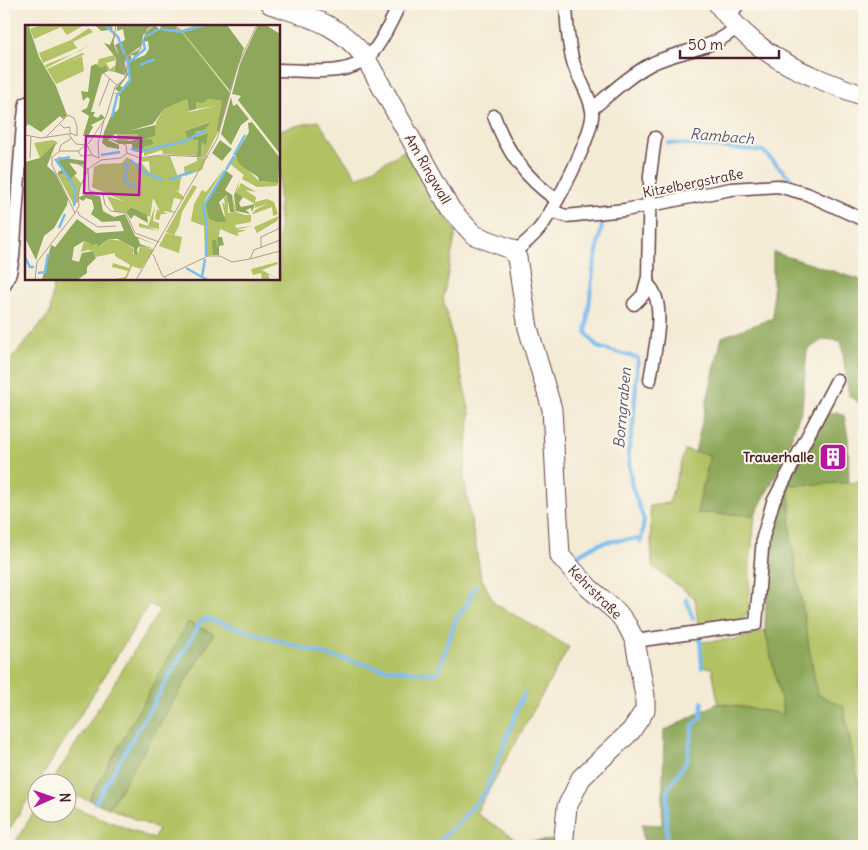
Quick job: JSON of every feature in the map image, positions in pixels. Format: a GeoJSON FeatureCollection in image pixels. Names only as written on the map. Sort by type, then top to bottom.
{"type":"FeatureCollection","features":[{"type":"Feature","properties":{"kind":"street","name":"Am Ringwall"},"geometry":{"type":"LineString","coordinates":[[270,4],[338,30],[354,43],[366,59],[451,210],[474,235],[488,242],[507,247],[514,252]]}},
{"type":"Feature","properties":{"kind":"street"},"geometry":{"type":"LineString","coordinates":[[280,70],[353,67],[366,59],[374,50],[400,4]]}},
{"type":"Feature","properties":{"kind":"street"},"geometry":{"type":"LineString","coordinates":[[514,252],[539,229],[551,211],[592,123],[592,109],[580,82],[570,48],[566,4]]}},
{"type":"Feature","properties":{"kind":"street"},"geometry":{"type":"LineString","coordinates":[[592,109],[626,81],[653,63],[714,44],[728,11],[751,41],[781,62],[809,76],[864,96]]}},
{"type":"Feature","properties":{"kind":"street"},"geometry":{"type":"LineString","coordinates":[[4,286],[10,273],[13,257],[25,110]]}},
{"type":"Feature","properties":{"kind":"street"},"geometry":{"type":"LineString","coordinates":[[494,116],[508,151],[516,162],[538,186],[557,200]]}},
{"type":"Feature","properties":{"kind":"street"},"geometry":{"type":"LineString","coordinates":[[634,304],[643,295],[647,284],[650,175],[656,138]]}},
{"type":"Feature","properties":{"kind":"street","name":"Kitzelbergstraße"},"geometry":{"type":"LineString","coordinates":[[551,211],[566,216],[650,206],[731,188],[778,186],[807,194],[864,220]]}},
{"type":"Feature","properties":{"kind":"street","name":"Kehrstraße"},"geometry":{"type":"LineString","coordinates":[[514,252],[519,265],[528,328],[552,409],[560,556],[590,588],[618,613],[635,641],[645,696],[645,710],[630,731],[582,778],[567,807],[563,846]]}},
{"type":"Feature","properties":{"kind":"street"},"geometry":{"type":"LineString","coordinates":[[647,284],[651,287],[656,300],[658,320],[650,380]]}},
{"type":"Feature","properties":{"kind":"street"},"geometry":{"type":"LineString","coordinates":[[635,641],[756,624],[766,519],[837,380]]}},
{"type":"Feature","properties":{"kind":"green space"},"geometry":{"type":"Polygon","coordinates":[[[318,121],[357,178],[409,148],[456,232],[443,298],[470,413],[464,478],[481,577],[494,603],[569,647],[476,813],[519,842],[514,846],[13,846],[28,822],[78,822],[78,809],[154,839],[158,829],[109,808],[213,635],[188,623],[89,800],[78,797],[78,772],[58,772],[160,610],[149,604],[45,772],[28,772],[28,799],[4,838],[4,364],[7,364],[50,313],[54,280],[280,280],[280,130],[318,121]]]}},
{"type":"Feature","properties":{"kind":"green space"},"geometry":{"type":"Polygon","coordinates":[[[773,252],[864,281],[864,406],[849,396],[841,341],[824,339],[807,350],[802,408],[783,461],[755,515],[697,513],[710,455],[695,452],[722,337],[773,318],[773,252]]]}},
{"type":"Feature","properties":{"kind":"green space"},"geometry":{"type":"Polygon","coordinates":[[[838,412],[844,416],[848,437],[849,483],[789,485],[791,540],[817,694],[843,706],[864,811],[864,846],[644,846],[642,824],[662,825],[664,731],[718,703],[784,714],[765,630],[768,521],[824,414],[838,412]]]}},
{"type":"Feature","properties":{"kind":"green space"},"geometry":{"type":"Polygon","coordinates":[[[685,450],[710,455],[697,513],[755,515],[750,566],[749,611],[740,621],[698,627],[695,598],[652,566],[650,506],[669,503],[685,450]]]}},
{"type":"Feature","properties":{"kind":"green space"},"geometry":{"type":"Polygon","coordinates":[[[864,482],[864,811],[843,706],[817,695],[791,540],[789,485],[864,482]]]}},
{"type":"Feature","properties":{"kind":"green space"},"geometry":{"type":"Polygon","coordinates":[[[188,622],[214,634],[109,808],[89,800],[188,622]]]}},
{"type":"Feature","properties":{"kind":"green space"},"geometry":{"type":"Polygon","coordinates":[[[765,630],[784,714],[718,703],[712,668],[703,667],[700,642],[737,639],[765,630]]]}},
{"type":"Feature","properties":{"kind":"green space"},"geometry":{"type":"Polygon","coordinates":[[[554,840],[553,846],[514,846],[519,842],[554,840]]]}},
{"type":"Feature","properties":{"kind":"waterway","name":"Rambach"},"geometry":{"type":"LineString","coordinates":[[668,143],[763,151],[792,180]]}},
{"type":"Feature","properties":{"kind":"waterway","name":"Borngraben"},"geometry":{"type":"LineString","coordinates":[[603,220],[593,271],[586,332],[597,347],[638,358],[633,426],[628,452],[632,487],[644,520],[641,542]]}},
{"type":"Feature","properties":{"kind":"waterway"},"geometry":{"type":"LineString","coordinates":[[573,559],[590,548],[605,542],[641,539]]}},
{"type":"Feature","properties":{"kind":"waterway"},"geometry":{"type":"LineString","coordinates":[[95,803],[202,620],[207,619],[330,656],[380,668],[433,674],[438,672],[456,619],[467,604],[475,586]]}},
{"type":"Feature","properties":{"kind":"waterway"},"geometry":{"type":"LineString","coordinates":[[686,599],[693,619]]}},
{"type":"Feature","properties":{"kind":"waterway"},"geometry":{"type":"LineString","coordinates":[[700,640],[702,668]]}},
{"type":"Feature","properties":{"kind":"waterway"},"geometry":{"type":"LineString","coordinates":[[433,846],[458,824],[486,791],[524,693]]}},
{"type":"Feature","properties":{"kind":"waterway"},"geometry":{"type":"LineString","coordinates":[[668,846],[666,820],[668,789],[687,760],[693,725],[701,718],[702,702]]}},
{"type":"Feature","properties":{"kind":"place","name":"Trauerhalle"},"geometry":{"type":"Point","coordinates":[833,457]}}]}
